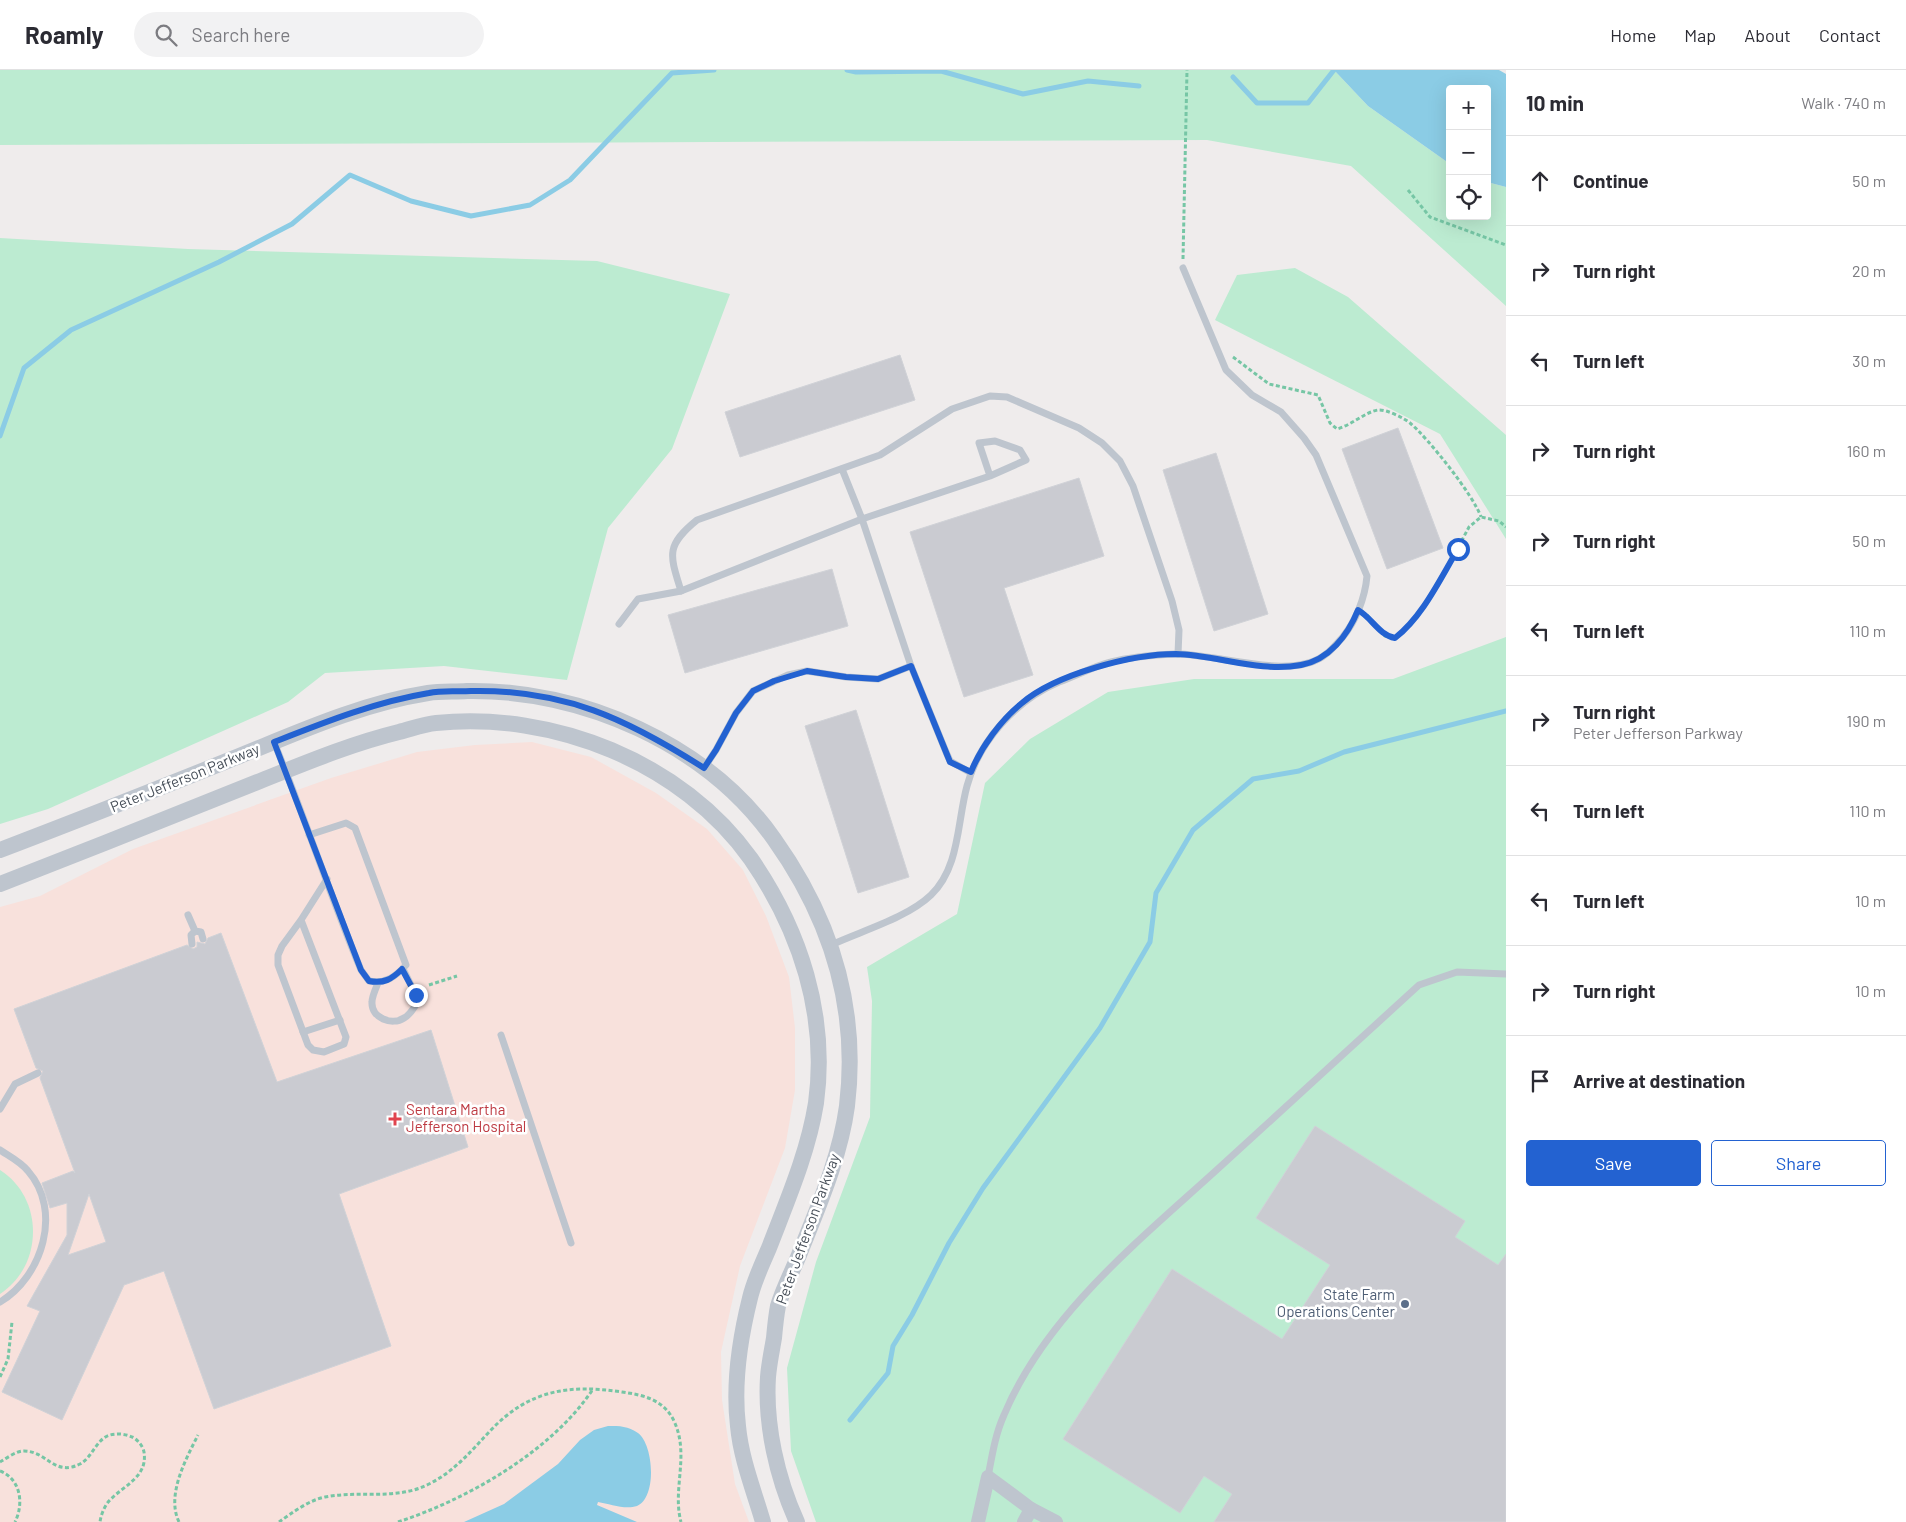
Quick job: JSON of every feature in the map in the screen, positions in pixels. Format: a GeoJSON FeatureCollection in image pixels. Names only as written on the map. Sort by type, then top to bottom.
{"type":"FeatureCollection","features":[{"type":"Feature","properties":{"kind":"street","name":"Peter Jefferson Parkway"},"geometry":{"type":"LineString","coordinates":[[0,850],[357,710],[421,694],[493,691],[553,698],[605,714],[656,738],[704,768],[730,789],[765,826],[800,875],[826,929],[840,976],[848,1018],[850,1066],[846,1109],[833,1166],[778,1306],[768,1376],[769,1423],[779,1468],[797,1522]]}},
{"type":"Feature","properties":{"kind":"street","name":"Peter Jefferson Parkway"},"geometry":{"type":"LineString","coordinates":[[0,884],[367,740],[434,723],[491,722],[547,728],[594,742],[666,779],[716,818],[741,845],[772,890],[796,940],[810,983],[817,1022],[819,1065],[816,1104],[803,1157],[750,1296],[737,1374],[738,1427],[749,1476],[763,1522]]}},
{"type":"Feature","properties":{"kind":"street"},"geometry":{"type":"LineString","coordinates":[[978,1522],[988,1477],[1031,1509],[1056,1522]]}},
{"type":"Feature","properties":{"kind":"street"},"geometry":{"type":"LineString","coordinates":[[1024,1522],[1031,1509]]}},
{"type":"Feature","properties":{"kind":"lane"},"geometry":{"type":"LineString","coordinates":[[830,945],[906,912],[931,895],[945,878],[954,852],[966,786],[978,755],[995,732],[1022,702],[1052,685],[1112,662],[1178,654],[1281,667],[1302,665],[1325,656],[1351,627],[1366,588],[1367,576],[1316,455],[1281,412],[1252,396],[1226,370],[1183,268]]}},
{"type":"Feature","properties":{"kind":"lane"},"geometry":{"type":"LineString","coordinates":[[681,591],[671,559],[674,548],[684,531],[697,520],[880,455],[952,409],[990,396],[1007,397],[1079,428],[1102,443],[1120,461],[1133,486],[1172,601],[1179,630],[1178,654]]}},
{"type":"Feature","properties":{"kind":"lane"},"geometry":{"type":"LineString","coordinates":[[619,624],[638,599],[681,591],[862,519],[990,476],[1026,460],[1020,450],[995,441],[979,443],[990,476]]}},
{"type":"Feature","properties":{"kind":"lane"},"geometry":{"type":"LineString","coordinates":[[842,468],[862,519],[911,666],[950,762],[971,772]]}},
{"type":"Feature","properties":{"kind":"lane"},"geometry":{"type":"LineString","coordinates":[[704,768],[736,713],[753,691],[788,675],[807,671],[846,677],[878,679],[911,666]]}},
{"type":"Feature","properties":{"kind":"lane"},"geometry":{"type":"LineString","coordinates":[[274,742],[286,771],[309,835],[361,970],[369,981],[378,983],[393,979],[406,965],[355,828],[346,823],[309,835]]}},
{"type":"Feature","properties":{"kind":"lane"},"geometry":{"type":"LineString","coordinates":[[301,920],[346,1037],[344,1044],[324,1052],[313,1050],[308,1045],[278,965],[278,955],[326,879]]}},
{"type":"Feature","properties":{"kind":"lane"},"geometry":{"type":"LineString","coordinates":[[188,915],[195,931],[200,932],[203,939]]}},
{"type":"Feature","properties":{"kind":"lane"},"geometry":{"type":"LineString","coordinates":[[192,944],[191,935],[195,931]]}},
{"type":"Feature","properties":{"kind":"lane"},"geometry":{"type":"LineString","coordinates":[[378,983],[372,1002],[374,1010],[388,1021],[398,1022],[405,1018],[417,1003],[416,995],[402,969]]}},
{"type":"Feature","properties":{"kind":"lane"},"geometry":{"type":"LineString","coordinates":[[988,1477],[995,1441],[1003,1416],[1023,1375],[1060,1321],[1079,1300],[1177,1207],[1419,985],[1457,972],[1506,974]]}},
{"type":"Feature","properties":{"kind":"lane"},"geometry":{"type":"LineString","coordinates":[[303,1032],[340,1020]]}},
{"type":"Feature","properties":{"kind":"lane"},"geometry":{"type":"LineString","coordinates":[[501,1035],[571,1243]]}},
{"type":"Feature","properties":{"kind":"lane"},"geometry":{"type":"LineString","coordinates":[[0,1109],[15,1084],[38,1074]]}},
{"type":"Feature","properties":{"kind":"lane"},"geometry":{"type":"LineString","coordinates":[[0,1150],[28,1170],[43,1198],[47,1222],[43,1242],[30,1272],[22,1285],[0,1302]]}},
{"type":"Feature","properties":{"kind":"path"},"geometry":{"type":"LineString","coordinates":[[1183,268],[1187,70]]}},
{"type":"Feature","properties":{"kind":"path"},"geometry":{"type":"LineString","coordinates":[[1408,190],[1430,217],[1506,245]]}},
{"type":"Feature","properties":{"kind":"path"},"geometry":{"type":"LineString","coordinates":[[1227,353],[1269,384],[1318,394],[1330,423],[1337,429],[1350,426],[1377,410],[1383,410],[1409,422],[1460,482],[1479,509],[1482,517]]}},
{"type":"Feature","properties":{"kind":"path"},"geometry":{"type":"LineString","coordinates":[[1358,610],[1367,615],[1385,636],[1395,638],[1407,628],[1419,612],[1469,527],[1482,517]]}},
{"type":"Feature","properties":{"kind":"path"},"geometry":{"type":"LineString","coordinates":[[1482,517],[1499,521],[1506,527]]}},
{"type":"Feature","properties":{"kind":"path"},"geometry":{"type":"LineString","coordinates":[[429,986],[457,976]]}},
{"type":"Feature","properties":{"kind":"path"},"geometry":{"type":"LineString","coordinates":[[0,1377],[8,1359],[12,1322]]}},
{"type":"Feature","properties":{"kind":"path"},"geometry":{"type":"LineString","coordinates":[[279,1522],[324,1497],[396,1494],[420,1488],[446,1475],[512,1410],[537,1395],[563,1390],[593,1388],[639,1394],[663,1404],[675,1422],[681,1447],[682,1470],[679,1495],[681,1522]]}},
{"type":"Feature","properties":{"kind":"path"},"geometry":{"type":"LineString","coordinates":[[398,1522],[430,1512],[503,1472],[564,1425],[581,1406],[593,1388]]}},
{"type":"Feature","properties":{"kind":"path"},"geometry":{"type":"LineString","coordinates":[[0,1462],[13,1454],[24,1451],[35,1454],[57,1467],[72,1468],[83,1462],[98,1443],[110,1435],[124,1434],[135,1438],[143,1449],[145,1462],[141,1472],[108,1503],[100,1522]]}},
{"type":"Feature","properties":{"kind":"path"},"geometry":{"type":"LineString","coordinates":[[179,1522],[175,1515],[175,1499],[180,1477],[198,1435]]}},
{"type":"Feature","properties":{"kind":"path"},"geometry":{"type":"LineString","coordinates":[[0,1471],[14,1482],[18,1491],[21,1503],[16,1522]]}},
{"type":"Feature","properties":{"kind":"shaded area","name":"Sentara Martha Jefferson Hospital"},"geometry":{"type":"Polygon","coordinates":[[[532,742],[591,757],[656,793],[707,829],[743,870],[766,916],[789,977],[795,1028],[795,1090],[785,1148],[740,1266],[721,1352],[722,1400],[735,1484],[749,1522],[0,1522],[0,907],[40,896],[133,849],[331,778],[417,752],[475,745],[532,742]]]}},
{"type":"Feature","properties":{"kind":"green space"},"geometry":{"type":"Polygon","coordinates":[[[0,70],[1334,70],[1368,106],[1446,161],[1446,220],[1491,220],[1491,183],[1506,187],[1506,306],[1351,166],[1207,140],[0,145],[0,70]]]}},
{"type":"Feature","properties":{"kind":"green space"},"geometry":{"type":"Polygon","coordinates":[[[0,238],[188,249],[597,261],[730,294],[672,449],[608,528],[567,680],[444,666],[325,673],[288,702],[48,809],[0,824],[0,238]]]}},
{"type":"Feature","properties":{"kind":"green space"},"geometry":{"type":"Polygon","coordinates":[[[1295,268],[1348,297],[1506,435],[1506,539],[1440,434],[1215,320],[1237,275],[1295,268]]]}},
{"type":"Feature","properties":{"kind":"green space"},"geometry":{"type":"Polygon","coordinates":[[[1506,637],[1506,1522],[816,1522],[791,1451],[787,1368],[816,1262],[870,1117],[872,1001],[867,967],[957,914],[985,783],[1030,739],[1108,692],[1194,679],[1393,679],[1506,637]]]}},
{"type":"Feature","properties":{"kind":"green space"},"geometry":{"type":"Polygon","coordinates":[[[0,1170],[14,1182],[25,1197],[31,1214],[33,1232],[31,1249],[25,1266],[14,1281],[0,1294],[0,1170]]]}},
{"type":"Feature","properties":{"kind":"water"},"geometry":{"type":"Polygon","coordinates":[[[1334,70],[1499,70],[1506,74],[1506,187],[1491,183],[1491,85],[1446,85],[1446,161],[1368,106],[1334,70]]]}},
{"type":"Feature","properties":{"kind":"water"},"geometry":{"type":"Polygon","coordinates":[[[608,1426],[620,1426],[631,1429],[643,1439],[650,1459],[650,1483],[648,1493],[637,1506],[623,1507],[598,1502],[597,1505],[637,1522],[464,1522],[504,1504],[558,1464],[580,1440],[594,1430],[608,1426]]]}},
{"type":"Feature","properties":{"kind":"building"},"geometry":{"type":"Polygon","coordinates":[[[900,355],[915,400],[740,457],[725,412],[900,355]]]}},
{"type":"Feature","properties":{"kind":"building"},"geometry":{"type":"Polygon","coordinates":[[[1398,428],[1443,548],[1387,569],[1342,449],[1398,428]]]}},
{"type":"Feature","properties":{"kind":"building"},"geometry":{"type":"Polygon","coordinates":[[[1216,453],[1268,614],[1214,631],[1163,470],[1216,453]]]}},
{"type":"Feature","properties":{"kind":"building"},"geometry":{"type":"Polygon","coordinates":[[[1079,478],[1104,556],[1004,588],[1033,675],[964,697],[910,532],[1079,478]]]}},
{"type":"Feature","properties":{"kind":"building"},"geometry":{"type":"Polygon","coordinates":[[[832,569],[848,626],[685,673],[668,615],[832,569]]]}},
{"type":"Feature","properties":{"kind":"building"},"geometry":{"type":"Polygon","coordinates":[[[856,710],[909,877],[858,893],[805,726],[856,710]]]}},
{"type":"Feature","properties":{"kind":"building"},"geometry":{"type":"Polygon","coordinates":[[[221,933],[277,1082],[431,1030],[468,1147],[339,1194],[391,1346],[214,1409],[164,1271],[124,1285],[62,1420],[2,1392],[40,1311],[27,1306],[67,1235],[67,1203],[50,1208],[42,1183],[73,1171],[75,1173],[40,1078],[43,1071],[36,1068],[14,1009],[187,945],[193,949],[197,947],[197,942],[205,944],[208,938],[221,933]],[[89,1194],[68,1255],[106,1242],[89,1194]]]}},
{"type":"Feature","properties":{"kind":"building","name":"State Farm Operations Center"},"geometry":{"type":"Polygon","coordinates":[[[1315,1126],[1465,1221],[1455,1237],[1498,1265],[1506,1254],[1506,1522],[1214,1522],[1232,1494],[1204,1476],[1180,1513],[1063,1439],[1172,1269],[1282,1339],[1330,1265],[1256,1218],[1315,1126]]]}},
{"type":"Feature","properties":{"kind":"waterway"},"geometry":{"type":"LineString","coordinates":[[0,436],[24,368],[71,330],[219,262],[292,224],[350,175],[411,201],[471,216],[530,205],[570,180],[672,73],[714,70]]}},
{"type":"Feature","properties":{"kind":"waterway"},"geometry":{"type":"LineString","coordinates":[[847,70],[856,72],[941,71],[1023,94],[1088,81],[1139,86]]}},
{"type":"Feature","properties":{"kind":"waterway"},"geometry":{"type":"LineString","coordinates":[[1233,77],[1257,103],[1308,103],[1334,70]]}},
{"type":"Feature","properties":{"kind":"waterway"},"geometry":{"type":"LineString","coordinates":[[850,1420],[888,1373],[893,1346],[912,1315],[949,1243],[983,1188],[1100,1028],[1150,942],[1156,893],[1193,830],[1253,779],[1299,771],[1344,752],[1506,711]]}},
{"type":"Feature","properties":{"kind":"place","name":"Sentara Martha Jefferson Hospital"},"geometry":{"type":"Point","coordinates":[395,1119]}},
{"type":"Feature","properties":{"kind":"place","name":"State Farm Operations Center"},"geometry":{"type":"Point","coordinates":[1405,1304]}},
{"type":"Feature","properties":{"kind":"route"},"geometry":{"type":"LineString","coordinates":[[416,995],[402,969],[393,979],[378,983],[369,981],[361,970],[274,742],[357,710],[430,692],[493,691],[553,698],[605,714],[656,738],[704,768],[736,713],[753,691],[788,675],[807,671],[846,677],[878,679],[911,666],[950,762],[971,772],[978,755],[995,732],[1022,702],[1052,685],[1112,662],[1175,654],[1281,667],[1302,665],[1325,656],[1351,627],[1358,610],[1367,615],[1385,636],[1395,638],[1407,628],[1419,612],[1458,549]]}}]}
